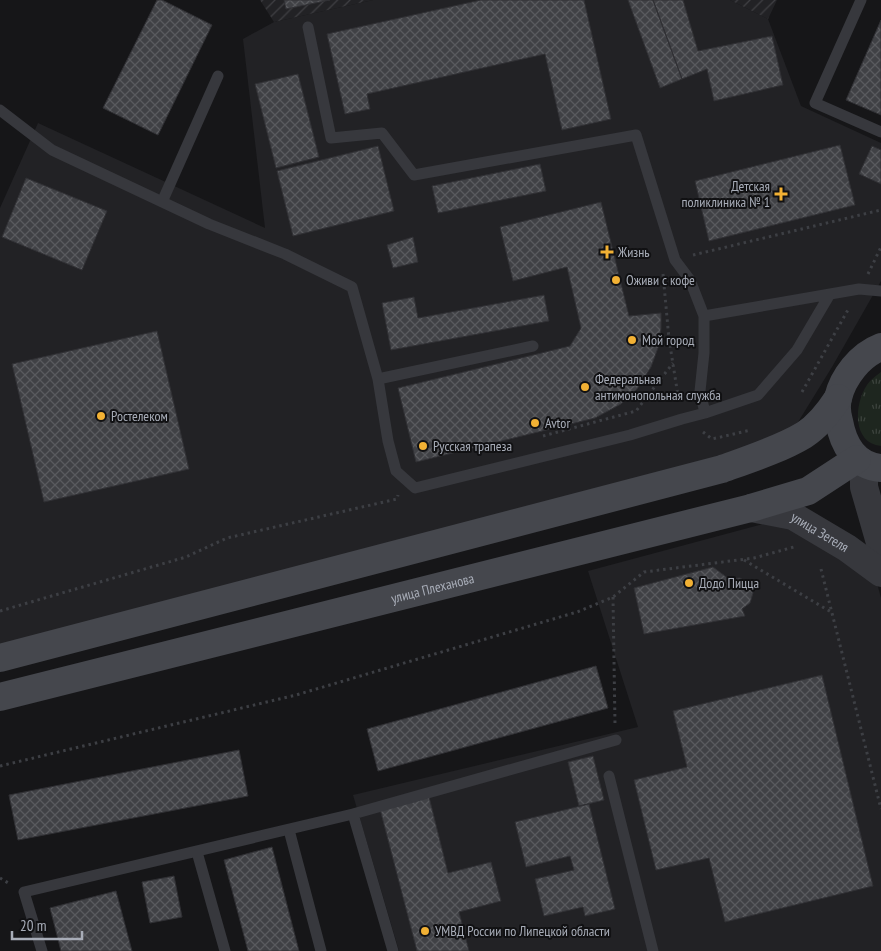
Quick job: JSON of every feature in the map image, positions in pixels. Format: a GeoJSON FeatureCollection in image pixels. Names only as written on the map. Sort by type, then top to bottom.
{"type":"FeatureCollection","features":[{"type":"Feature","properties":{"kind":"main road"},"geometry":{"type":"LineString","coordinates":[[0,658],[688,479],[760,456],[804,435],[822,419],[838,398],[851,371],[874,351],[881,326]]}},
{"type":"Feature","properties":{"kind":"main road"},"geometry":{"type":"LineString","coordinates":[[838,398],[837,410],[844,442],[867,464]]}},
{"type":"Feature","properties":{"kind":"main road","name":"улица Плеханова"},"geometry":{"type":"LineString","coordinates":[[0,697],[751,508],[808,491],[867,464]]}},
{"type":"Feature","properties":{"kind":"street"},"geometry":{"type":"LineString","coordinates":[[867,464],[864,487],[881,546]]}},
{"type":"Feature","properties":{"kind":"street","name":"улица Зегеля"},"geometry":{"type":"LineString","coordinates":[[751,508],[793,516],[847,548],[881,573]]}},
{"type":"Feature","properties":{"kind":"lane"},"geometry":{"type":"LineString","coordinates":[[861,0],[815,103],[881,132]]}},
{"type":"Feature","properties":{"kind":"lane"},"geometry":{"type":"LineString","coordinates":[[308,27],[331,138],[382,133],[414,175],[636,135],[675,260],[690,280],[704,316],[704,353],[700,391],[706,414]]}},
{"type":"Feature","properties":{"kind":"lane"},"geometry":{"type":"LineString","coordinates":[[162,202],[218,76]]}},
{"type":"Feature","properties":{"kind":"lane"},"geometry":{"type":"LineString","coordinates":[[0,125],[3,112],[52,150],[209,224],[284,254],[352,287],[378,379],[388,441],[396,471],[415,488],[630,435],[682,419],[706,414],[758,395],[797,350],[830,294]]}},
{"type":"Feature","properties":{"kind":"lane"},"geometry":{"type":"LineString","coordinates":[[704,316],[830,294],[859,290],[881,291]]}},
{"type":"Feature","properties":{"kind":"lane"},"geometry":{"type":"LineString","coordinates":[[378,379],[533,346]]}},
{"type":"Feature","properties":{"kind":"lane"},"geometry":{"type":"LineString","coordinates":[[42,951],[24,892],[353,814],[616,740]]}},
{"type":"Feature","properties":{"kind":"lane"},"geometry":{"type":"LineString","coordinates":[[609,776],[653,951]]}},
{"type":"Feature","properties":{"kind":"lane"},"geometry":{"type":"LineString","coordinates":[[353,814],[393,951]]}},
{"type":"Feature","properties":{"kind":"lane"},"geometry":{"type":"LineString","coordinates":[[289,830],[321,951]]}},
{"type":"Feature","properties":{"kind":"lane"},"geometry":{"type":"LineString","coordinates":[[197,852],[225,951]]}},
{"type":"Feature","properties":{"kind":"path"},"geometry":{"type":"LineString","coordinates":[[802,392],[822,357]]}},
{"type":"Feature","properties":{"kind":"path"},"geometry":{"type":"LineString","coordinates":[[543,436],[636,411],[673,363]]}},
{"type":"Feature","properties":{"kind":"path"},"geometry":{"type":"LineString","coordinates":[[712,439],[755,428]]}},
{"type":"Feature","properties":{"kind":"path"},"geometry":{"type":"LineString","coordinates":[[0,611],[186,557],[227,538],[397,498],[405,479]]}},
{"type":"Feature","properties":{"kind":"path"},"geometry":{"type":"LineString","coordinates":[[0,766],[296,695],[577,612],[613,597],[644,572],[754,558],[794,547]]}},
{"type":"Feature","properties":{"kind":"path"},"geometry":{"type":"LineString","coordinates":[[743,559],[832,612]]}},
{"type":"Feature","properties":{"kind":"path"},"geometry":{"type":"LineString","coordinates":[[821,569],[881,809]]}},
{"type":"Feature","properties":{"kind":"path"},"geometry":{"type":"LineString","coordinates":[[613,597],[616,740]]}},
{"type":"Feature","properties":{"kind":"shaded area"},"geometry":{"type":"Polygon","coordinates":[[[260,0],[373,0],[274,22],[260,0]]]}},
{"type":"Feature","properties":{"kind":"shaded area"},"geometry":{"type":"Polygon","coordinates":[[[373,0],[730,0],[768,19],[801,106],[881,143],[881,281],[832,367],[795,427],[760,445],[0,649],[0,208],[38,123],[265,228],[243,39],[274,22],[373,0]]]}},
{"type":"Feature","properties":{"kind":"shaded area"},"geometry":{"type":"Polygon","coordinates":[[[730,0],[777,0],[768,19],[730,0]]]}},
{"type":"Feature","properties":{"kind":"shaded area"},"geometry":{"type":"Polygon","coordinates":[[[771,522],[820,537],[877,583],[881,598],[881,951],[399,951],[353,795],[638,727],[588,571],[771,522]]]}},
{"type":"Feature","properties":{"kind":"green space"},"geometry":{"type":"Polygon","coordinates":[[[881,372],[881,446],[865,438],[860,430],[858,412],[867,385],[881,372]]]}},
{"type":"Feature","properties":{"kind":"building"},"geometry":{"type":"Polygon","coordinates":[[[157,0],[162,0],[212,25],[158,135],[103,108],[157,0]]]}},
{"type":"Feature","properties":{"kind":"building"},"geometry":{"type":"Polygon","coordinates":[[[284,0],[330,0],[286,9],[284,0]]]}},
{"type":"Feature","properties":{"kind":"building"},"geometry":{"type":"Polygon","coordinates":[[[481,0],[584,0],[611,119],[562,130],[545,54],[367,94],[370,109],[345,114],[327,34],[481,0]]]}},
{"type":"Feature","properties":{"kind":"building"},"geometry":{"type":"Polygon","coordinates":[[[628,0],[653,0],[682,79],[660,88],[628,0]]]}},
{"type":"Feature","properties":{"kind":"building"},"geometry":{"type":"Polygon","coordinates":[[[653,0],[683,0],[698,51],[772,36],[783,85],[714,101],[707,69],[682,79],[653,0]]]}},
{"type":"Feature","properties":{"kind":"building"},"geometry":{"type":"Polygon","coordinates":[[[881,20],[881,115],[846,100],[881,20]]]}},
{"type":"Feature","properties":{"kind":"building"},"geometry":{"type":"Polygon","coordinates":[[[298,74],[319,157],[276,168],[255,84],[298,74]]]}},
{"type":"Feature","properties":{"kind":"building"},"geometry":{"type":"Polygon","coordinates":[[[840,145],[855,205],[709,241],[695,181],[840,145]]]}},
{"type":"Feature","properties":{"kind":"building"},"geometry":{"type":"Polygon","coordinates":[[[378,146],[394,211],[293,236],[277,171],[378,146]]]}},
{"type":"Feature","properties":{"kind":"building"},"geometry":{"type":"Polygon","coordinates":[[[872,146],[881,150],[881,184],[859,174],[872,146]]]}},
{"type":"Feature","properties":{"kind":"building"},"geometry":{"type":"Polygon","coordinates":[[[540,164],[546,191],[438,213],[432,186],[540,164]]]}},
{"type":"Feature","properties":{"kind":"building"},"geometry":{"type":"Polygon","coordinates":[[[26,178],[107,211],[82,270],[2,237],[26,178]]]}},
{"type":"Feature","properties":{"kind":"building"},"geometry":{"type":"Polygon","coordinates":[[[601,202],[629,316],[661,313],[659,345],[651,367],[637,389],[621,404],[595,418],[416,462],[398,388],[570,346],[581,328],[567,267],[513,281],[500,227],[601,202]]]}},
{"type":"Feature","properties":{"kind":"building"},"geometry":{"type":"Polygon","coordinates":[[[413,237],[418,262],[393,268],[387,245],[413,237]]]}},
{"type":"Feature","properties":{"kind":"building"},"geometry":{"type":"Polygon","coordinates":[[[544,295],[549,321],[391,350],[382,303],[414,297],[418,318],[544,295]]]}},
{"type":"Feature","properties":{"kind":"building","name":"Ростелеком"},"geometry":{"type":"Polygon","coordinates":[[[157,331],[189,469],[44,502],[12,364],[157,331]]]}},
{"type":"Feature","properties":{"kind":"building"},"geometry":{"type":"Polygon","coordinates":[[[713,567],[729,579],[740,578],[749,584],[753,593],[750,603],[742,609],[745,616],[644,634],[634,588],[713,567]]]}},
{"type":"Feature","properties":{"kind":"building"},"geometry":{"type":"Polygon","coordinates":[[[596,666],[608,708],[378,771],[367,729],[596,666]]]}},
{"type":"Feature","properties":{"kind":"building"},"geometry":{"type":"Polygon","coordinates":[[[822,675],[873,886],[725,922],[709,858],[656,870],[634,780],[687,767],[673,711],[822,675]]]}},
{"type":"Feature","properties":{"kind":"building"},"geometry":{"type":"Polygon","coordinates":[[[239,750],[248,796],[18,840],[9,795],[239,750]]]}},
{"type":"Feature","properties":{"kind":"building"},"geometry":{"type":"Polygon","coordinates":[[[593,756],[604,800],[579,806],[568,762],[593,756]]]}},
{"type":"Feature","properties":{"kind":"building"},"geometry":{"type":"Polygon","coordinates":[[[429,797],[448,873],[491,862],[501,901],[459,912],[469,951],[417,951],[380,809],[429,797]]]}},
{"type":"Feature","properties":{"kind":"building"},"geometry":{"type":"Polygon","coordinates":[[[589,804],[615,909],[585,916],[583,907],[544,916],[535,879],[574,870],[570,856],[526,867],[515,822],[589,804]]]}},
{"type":"Feature","properties":{"kind":"building"},"geometry":{"type":"Polygon","coordinates":[[[272,847],[299,951],[248,951],[224,860],[272,847]]]}},
{"type":"Feature","properties":{"kind":"building"},"geometry":{"type":"Polygon","coordinates":[[[174,876],[182,917],[150,923],[142,882],[174,876]]]}},
{"type":"Feature","properties":{"kind":"building"},"geometry":{"type":"Polygon","coordinates":[[[116,891],[132,951],[61,951],[50,908],[116,891]]]}},
{"type":"Feature","properties":{"kind":"place","name":"Детская поликлиника № 1"},"geometry":{"type":"Point","coordinates":[781,194]}},
{"type":"Feature","properties":{"kind":"place","name":"Жизнь"},"geometry":{"type":"Point","coordinates":[607,252]}},
{"type":"Feature","properties":{"kind":"place","name":"Оживи с кофе"},"geometry":{"type":"Point","coordinates":[616,280]}},
{"type":"Feature","properties":{"kind":"place","name":"Мой город"},"geometry":{"type":"Point","coordinates":[632,340]}},
{"type":"Feature","properties":{"kind":"place","name":"Федеральная антимонопольная служба"},"geometry":{"type":"Point","coordinates":[585,387]}},
{"type":"Feature","properties":{"kind":"place","name":"Ростелеком"},"geometry":{"type":"Point","coordinates":[101,416]}},
{"type":"Feature","properties":{"kind":"place","name":"Avtor"},"geometry":{"type":"Point","coordinates":[535,423]}},
{"type":"Feature","properties":{"kind":"place","name":"Русская трапеза"},"geometry":{"type":"Point","coordinates":[423,446]}},
{"type":"Feature","properties":{"kind":"place","name":"Додо Пицца"},"geometry":{"type":"Point","coordinates":[689,583]}},
{"type":"Feature","properties":{"kind":"place","name":"УМВД России по Липецкой области"},"geometry":{"type":"Point","coordinates":[425,931]}}]}
